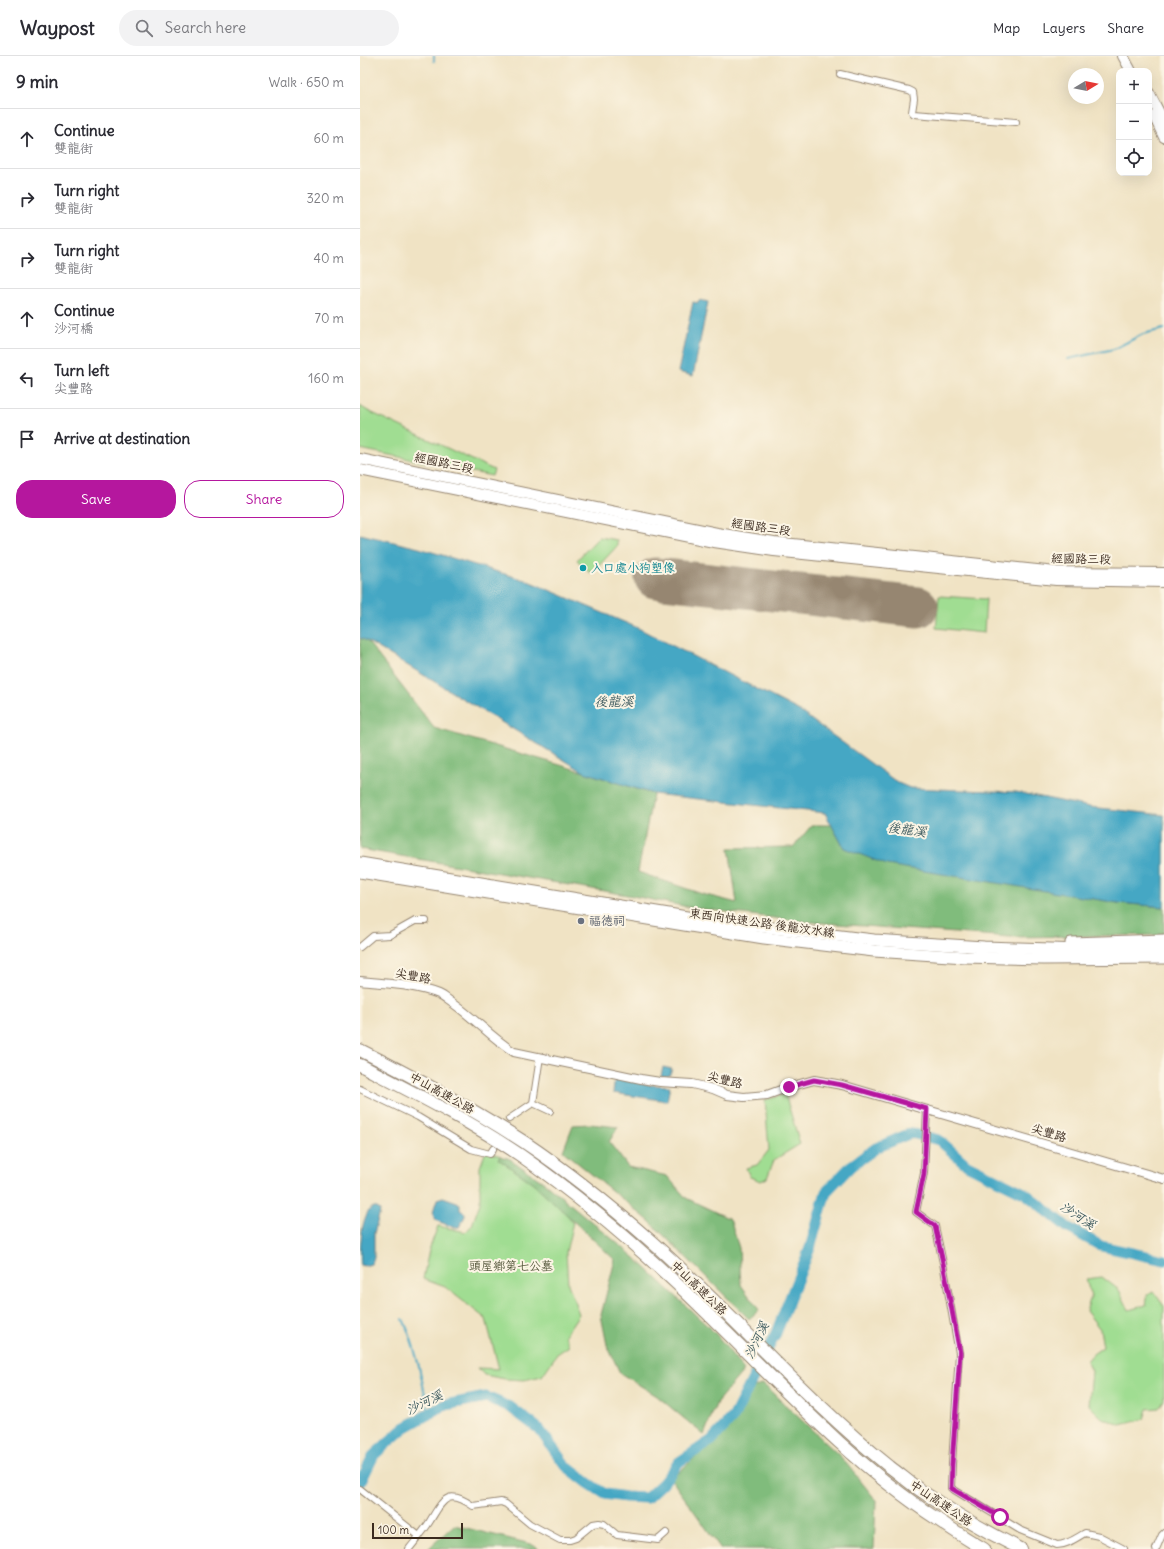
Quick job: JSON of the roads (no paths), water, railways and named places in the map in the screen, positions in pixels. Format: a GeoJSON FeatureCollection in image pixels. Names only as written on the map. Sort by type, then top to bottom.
{"type":"FeatureCollection","features":[{"type":"Feature","properties":{"kind":"highway","name":"東西向快速公路 後龍汶水線"},"geometry":{"type":"LineString","coordinates":[[360,863],[713,921],[874,940],[984,947],[1083,950],[1164,949]]}},
{"type":"Feature","properties":{"kind":"highway","name":"東西向快速公路 後龍汶水線"},"geometry":{"type":"LineString","coordinates":[[360,872],[764,938],[874,951],[966,957],[1043,959],[1164,958]]}},
{"type":"Feature","properties":{"kind":"highway"},"geometry":{"type":"LineString","coordinates":[[984,947],[1014,944],[1164,940]]}},
{"type":"Feature","properties":{"kind":"highway"},"geometry":{"type":"LineString","coordinates":[[1043,959],[1067,963],[1164,963]]}},
{"type":"Feature","properties":{"kind":"highway","name":"中山高速公路"},"geometry":{"type":"LineString","coordinates":[[360,1050],[407,1073],[494,1123],[568,1173],[654,1244],[844,1428],[922,1492],[978,1528],[1021,1549]]}},
{"type":"Feature","properties":{"kind":"highway","name":"中山高速公路"},"geometry":{"type":"LineString","coordinates":[[360,1065],[450,1112],[520,1155],[604,1220],[667,1275],[869,1470],[914,1504],[972,1543],[984,1549]]}},
{"type":"Feature","properties":{"kind":"main road"},"geometry":{"type":"LineString","coordinates":[[1123,56],[1129,68]]}},
{"type":"Feature","properties":{"kind":"main road"},"geometry":{"type":"LineString","coordinates":[[1131,56],[1137,68]]}},
{"type":"Feature","properties":{"kind":"main road"},"geometry":{"type":"LineString","coordinates":[[1152,98],[1164,122]]}},
{"type":"Feature","properties":{"kind":"main road"},"geometry":{"type":"LineString","coordinates":[[1152,113],[1164,137]]}},
{"type":"Feature","properties":{"kind":"main road","name":"經國路三段"},"geometry":{"type":"LineString","coordinates":[[360,459],[717,534],[774,542],[1056,572],[1164,573]]}},
{"type":"Feature","properties":{"kind":"main road","name":"經國路三段"},"geometry":{"type":"LineString","coordinates":[[360,470],[707,540],[774,551],[1056,580],[1164,582]]}},
{"type":"Feature","properties":{"kind":"street"},"geometry":{"type":"LineString","coordinates":[[840,74],[913,92],[914,99],[912,112],[914,114],[1016,122]]}},
{"type":"Feature","properties":{"kind":"street"},"geometry":{"type":"LineString","coordinates":[[360,947],[373,936],[390,935],[415,921],[426,921]]}},
{"type":"Feature","properties":{"kind":"street","name":"尖豐路"},"geometry":{"type":"LineString","coordinates":[[360,981],[412,987],[439,994],[466,1013],[500,1044],[514,1052],[641,1079],[692,1084],[727,1094],[744,1097],[767,1095],[814,1080],[842,1085],[1164,1179]]}},
{"type":"Feature","properties":{"kind":"street"},"geometry":{"type":"LineString","coordinates":[[509,1119],[533,1103],[540,1057]]}},
{"type":"Feature","properties":{"kind":"street"},"geometry":{"type":"LineString","coordinates":[[360,1089],[418,1117],[471,1149],[490,1154],[493,1148]]}},
{"type":"Feature","properties":{"kind":"street"},"geometry":{"type":"LineString","coordinates":[[533,1103],[550,1111]]}},
{"type":"Feature","properties":{"kind":"street"},"geometry":{"type":"LineString","coordinates":[[927,1109],[924,1174],[916,1212],[935,1226],[960,1353],[951,1488],[1020,1530],[1057,1545],[1062,1545],[1084,1533],[1099,1536],[1124,1549]]}},
{"type":"Feature","properties":{"kind":"street"},"geometry":{"type":"LineString","coordinates":[[360,1490],[419,1536]]}},
{"type":"Feature","properties":{"kind":"street"},"geometry":{"type":"LineString","coordinates":[[409,1549],[440,1504],[444,1500],[454,1497],[464,1500],[473,1506],[501,1502],[506,1504],[530,1524],[560,1540],[570,1540],[576,1538],[593,1524],[599,1522],[604,1524],[617,1535],[658,1540],[666,1533]]}},
{"type":"Feature","properties":{"kind":"street"},"geometry":{"type":"LineString","coordinates":[[1017,1536],[1020,1530]]}},
{"type":"Feature","properties":{"kind":"street"},"geometry":{"type":"LineString","coordinates":[[1156,1549],[1164,1533]]}},
{"type":"Feature","properties":{"kind":"water"},"geometry":{"type":"Polygon","coordinates":[[[700,300],[708,302],[693,376],[678,372],[693,302],[698,303],[700,300]]]}},
{"type":"Feature","properties":{"kind":"water","name":"後龍溪"},"geometry":{"type":"Polygon","coordinates":[[[360,534],[419,548],[528,581],[638,628],[798,710],[898,783],[910,788],[1016,792],[1090,807],[1164,815],[1164,907],[1118,903],[887,865],[844,848],[825,813],[653,794],[584,772],[360,638],[360,534]]]}},
{"type":"Feature","properties":{"kind":"water"},"geometry":{"type":"Polygon","coordinates":[[[663,1067],[672,1069],[669,1076],[661,1076],[663,1067]]]}},
{"type":"Feature","properties":{"kind":"water"},"geometry":{"type":"Polygon","coordinates":[[[615,1077],[650,1085],[670,1086],[667,1101],[613,1093],[615,1077]]]}},
{"type":"Feature","properties":{"kind":"water"},"geometry":{"type":"Polygon","coordinates":[[[443,1197],[460,1204],[460,1210],[465,1213],[459,1227],[455,1228],[435,1220],[433,1212],[434,1207],[437,1199],[443,1197]]]}},
{"type":"Feature","properties":{"kind":"water"},"geometry":{"type":"Polygon","coordinates":[[[374,1207],[379,1209],[380,1212],[374,1233],[374,1258],[371,1264],[364,1266],[361,1265],[363,1224],[369,1210],[374,1207]]]}},
{"type":"Feature","properties":{"kind":"waterway"},"geometry":{"type":"LineString","coordinates":[[434,56],[434,61]]}},
{"type":"Feature","properties":{"kind":"waterway"},"geometry":{"type":"LineString","coordinates":[[1068,359],[1114,349],[1143,334],[1164,329]]}},
{"type":"Feature","properties":{"kind":"waterway","name":"沙河溪"},"geometry":{"type":"LineString","coordinates":[[360,1483],[374,1455],[404,1428],[445,1405],[486,1397],[510,1407],[539,1429],[566,1466],[605,1494],[647,1498],[663,1483],[679,1462],[712,1440],[734,1416],[776,1333],[810,1248],[826,1192],[851,1166],[876,1148],[911,1133],[939,1140],[967,1165],[1026,1194],[1067,1227],[1101,1246],[1164,1260]]}},
{"type":"Feature","properties":{"kind":"waterway"},"geometry":{"type":"LineString","coordinates":[[403,1319],[416,1354],[429,1414]]}},
{"type":"Feature","properties":{"kind":"place","name":"入口處小狗塑像"},"geometry":{"type":"Point","coordinates":[583,568]}},
{"type":"Feature","properties":{"kind":"place","name":"福德祠"},"geometry":{"type":"Point","coordinates":[581,921]}},
{"type":"Feature","properties":{"kind":"park label","name":"頭屋鄉第七公墓"},"geometry":{"type":"Point","coordinates":[511,1266]}}]}
